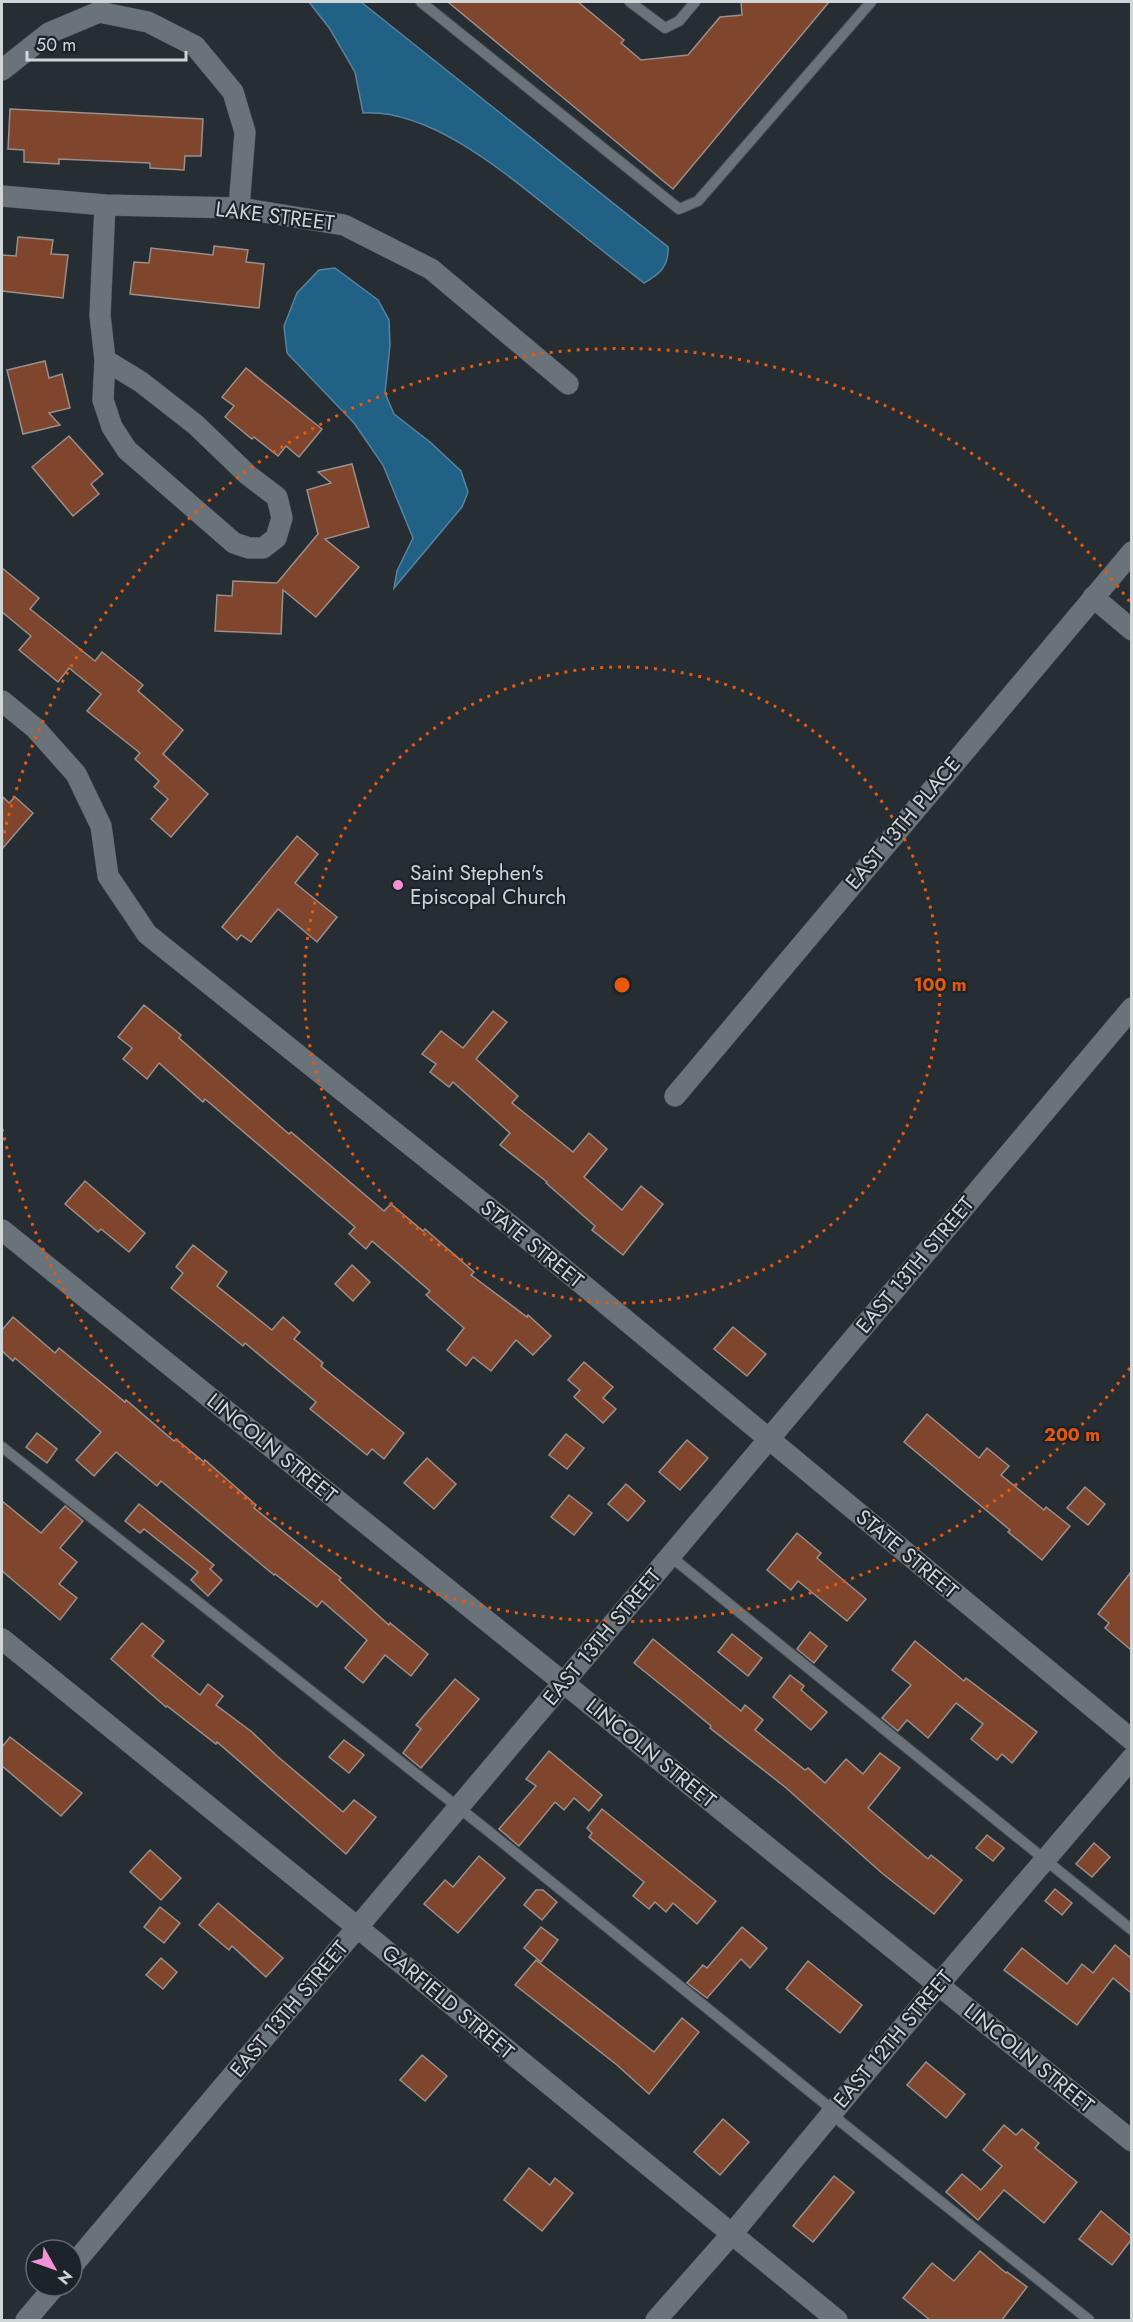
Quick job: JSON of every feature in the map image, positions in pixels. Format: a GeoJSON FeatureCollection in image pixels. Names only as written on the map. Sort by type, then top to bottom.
{"type":"FeatureCollection","features":[{"type":"Feature","properties":{"kind":"street"},"geometry":{"type":"LineString","coordinates":[[2,70],[49,33],[99,12],[148,22],[195,46],[233,92],[245,132],[239,208]]}},
{"type":"Feature","properties":{"kind":"street","name":"LAKE STREET"},"geometry":{"type":"LineString","coordinates":[[2,196],[105,205],[239,208],[345,225],[430,269],[568,384]]}},
{"type":"Feature","properties":{"kind":"street"},"geometry":{"type":"LineString","coordinates":[[105,205],[100,315],[105,360],[103,400],[111,428],[127,450],[234,543],[249,548],[263,548],[276,538],[282,518],[277,497],[248,475],[196,424],[141,382],[105,360]]}},
{"type":"Feature","properties":{"kind":"street","name":"EAST 13TH PLACE"},"geometry":{"type":"LineString","coordinates":[[675,1095],[1131,552]]}},
{"type":"Feature","properties":{"kind":"street"},"geometry":{"type":"LineString","coordinates":[[1093,597],[1131,630]]}},
{"type":"Feature","properties":{"kind":"street","name":"STATE STREET"},"geometry":{"type":"LineString","coordinates":[[2,701],[35,728],[76,774],[101,826],[108,876],[147,934],[535,1245],[1131,1740]]}},
{"type":"Feature","properties":{"kind":"street","name":"EAST 13TH STREET"},"geometry":{"type":"LineString","coordinates":[[84,2252],[1131,1008]]}},
{"type":"Feature","properties":{"kind":"street","name":"LINCOLN STREET"},"geometry":{"type":"LineString","coordinates":[[2,1230],[1131,2141]]}},
{"type":"Feature","properties":{"kind":"street","name":"GARFIELD STREET"},"geometry":{"type":"LineString","coordinates":[[2,1639],[837,2320]]}},
{"type":"Feature","properties":{"kind":"street","name":"EAST 12TH STREET"},"geometry":{"type":"LineString","coordinates":[[656,2320],[731,2235],[939,1984],[1131,1758]]}},
{"type":"Feature","properties":{"kind":"street"},"geometry":{"type":"LineString","coordinates":[[26,2320],[45,2298]]}},
{"type":"Feature","properties":{"kind":"lane"},"geometry":{"type":"LineString","coordinates":[[421,2],[680,210],[698,201],[871,2]]}},
{"type":"Feature","properties":{"kind":"lane"},"geometry":{"type":"LineString","coordinates":[[630,2],[665,28],[679,21],[695,2]]}},
{"type":"Feature","properties":{"kind":"lane"},"geometry":{"type":"LineString","coordinates":[[2,1448],[458,1808],[1089,2320]]}},
{"type":"Feature","properties":{"kind":"lane"},"geometry":{"type":"LineString","coordinates":[[670,1556],[1131,1930]]}},
{"type":"Feature","properties":{"kind":"water"},"geometry":{"type":"Polygon","coordinates":[[[309,2],[361,2],[668,247],[667,259],[662,269],[644,283],[512,179],[465,146],[414,121],[388,114],[363,113],[355,72],[330,29],[309,2]]]}},
{"type":"Feature","properties":{"kind":"water"},"geometry":{"type":"Polygon","coordinates":[[[335,268],[378,300],[389,320],[390,345],[385,393],[394,414],[430,442],[461,471],[468,492],[462,507],[394,588],[397,571],[413,538],[383,465],[354,423],[287,353],[284,326],[297,293],[319,270],[335,268]]]}},
{"type":"Feature","properties":{"kind":"building"},"geometry":{"type":"Polygon","coordinates":[[[448,2],[578,2],[624,40],[621,43],[641,60],[688,55],[720,17],[742,15],[741,2],[829,2],[673,189],[448,2]]]}},
{"type":"Feature","properties":{"kind":"building"},"geometry":{"type":"Polygon","coordinates":[[[10,109],[203,119],[201,156],[185,156],[184,170],[150,168],[150,163],[59,159],[59,164],[24,162],[24,150],[8,149],[10,109]]]}},
{"type":"Feature","properties":{"kind":"building"},"geometry":{"type":"Polygon","coordinates":[[[18,237],[53,240],[51,254],[68,255],[63,298],[2,291],[2,255],[16,256],[18,237]]]}},
{"type":"Feature","properties":{"kind":"building"},"geometry":{"type":"Polygon","coordinates":[[[214,246],[248,250],[246,262],[264,264],[259,308],[130,294],[134,262],[149,263],[151,248],[213,255],[214,246]]]}},
{"type":"Feature","properties":{"kind":"building"},"geometry":{"type":"Polygon","coordinates":[[[45,361],[49,378],[62,374],[70,408],[49,413],[60,425],[23,434],[7,370],[45,361]]]}},
{"type":"Feature","properties":{"kind":"building"},"geometry":{"type":"Polygon","coordinates":[[[246,368],[322,429],[299,457],[286,446],[278,456],[225,417],[234,406],[222,397],[246,368]]]}},
{"type":"Feature","properties":{"kind":"building"},"geometry":{"type":"Polygon","coordinates":[[[69,436],[103,474],[91,484],[99,494],[73,516],[32,467],[69,436]]]}},
{"type":"Feature","properties":{"kind":"building"},"geometry":{"type":"Polygon","coordinates":[[[352,464],[369,527],[325,539],[359,567],[316,617],[283,590],[281,634],[215,631],[217,595],[232,596],[233,581],[277,583],[318,534],[307,490],[331,483],[318,472],[352,464]]]}},
{"type":"Feature","properties":{"kind":"building"},"geometry":{"type":"Polygon","coordinates":[[[2,568],[39,598],[30,609],[95,661],[102,652],[143,685],[138,691],[183,730],[163,754],[208,794],[171,837],[151,819],[168,799],[154,787],[159,781],[135,759],[140,753],[87,711],[101,694],[69,668],[58,682],[19,650],[31,636],[2,612],[2,568]]]}},
{"type":"Feature","properties":{"kind":"building"},"geometry":{"type":"Polygon","coordinates":[[[2,796],[9,803],[15,797],[33,813],[2,849],[2,796]]]}},
{"type":"Feature","properties":{"kind":"building"},"geometry":{"type":"Polygon","coordinates":[[[297,836],[318,854],[295,883],[337,917],[317,942],[278,909],[251,942],[241,935],[237,940],[222,927],[297,836]]]}},
{"type":"Feature","properties":{"kind":"building"},"geometry":{"type":"Polygon","coordinates":[[[144,1005],[181,1035],[179,1038],[289,1134],[291,1132],[384,1211],[391,1204],[423,1231],[425,1229],[474,1272],[471,1275],[527,1317],[528,1315],[551,1336],[533,1355],[516,1340],[491,1371],[473,1357],[466,1366],[447,1350],[464,1328],[426,1295],[430,1291],[372,1241],[366,1249],[349,1234],[355,1227],[205,1099],[203,1102],[159,1063],[147,1079],[123,1059],[132,1048],[118,1037],[144,1005]]]}},
{"type":"Feature","properties":{"kind":"building"},"geometry":{"type":"Polygon","coordinates":[[[493,1011],[507,1022],[476,1059],[518,1096],[512,1103],[573,1152],[589,1133],[607,1149],[584,1177],[622,1210],[641,1186],[663,1204],[623,1255],[592,1230],[595,1226],[547,1182],[500,1145],[510,1133],[453,1082],[449,1087],[430,1072],[436,1064],[422,1054],[441,1031],[463,1048],[493,1011]]]}},
{"type":"Feature","properties":{"kind":"building"},"geometry":{"type":"Polygon","coordinates":[[[85,1181],[145,1233],[129,1252],[101,1229],[98,1232],[65,1204],[85,1181]]]}},
{"type":"Feature","properties":{"kind":"building"},"geometry":{"type":"Polygon","coordinates":[[[193,1245],[227,1272],[217,1286],[272,1330],[283,1317],[300,1332],[294,1339],[323,1363],[321,1366],[404,1433],[384,1459],[372,1449],[367,1455],[310,1409],[316,1402],[245,1343],[243,1346],[171,1288],[183,1273],[176,1267],[193,1245]]]}},
{"type":"Feature","properties":{"kind":"building"},"geometry":{"type":"Polygon","coordinates":[[[352,1265],[370,1282],[353,1301],[335,1284],[352,1265]]]}},
{"type":"Feature","properties":{"kind":"building"},"geometry":{"type":"Polygon","coordinates":[[[13,1317],[55,1353],[59,1348],[174,1441],[176,1439],[204,1462],[205,1460],[256,1505],[254,1508],[341,1578],[339,1580],[389,1625],[390,1623],[428,1654],[411,1676],[385,1655],[363,1683],[345,1668],[367,1640],[322,1601],[317,1607],[274,1575],[161,1481],[157,1486],[116,1452],[94,1476],[76,1460],[101,1432],[15,1358],[13,1361],[2,1351],[2,1330],[13,1317]]]}},
{"type":"Feature","properties":{"kind":"building"},"geometry":{"type":"Polygon","coordinates":[[[733,1327],[766,1354],[747,1376],[714,1349],[733,1327]]]}},
{"type":"Feature","properties":{"kind":"building"},"geometry":{"type":"Polygon","coordinates":[[[584,1362],[613,1387],[603,1398],[616,1409],[603,1423],[574,1397],[580,1390],[568,1380],[584,1362]]]}},
{"type":"Feature","properties":{"kind":"building"},"geometry":{"type":"Polygon","coordinates":[[[927,1414],[979,1458],[987,1448],[1009,1466],[1001,1475],[1044,1510],[1046,1507],[1070,1526],[1042,1560],[1008,1532],[1010,1530],[904,1442],[927,1414]]]}},
{"type":"Feature","properties":{"kind":"building"},"geometry":{"type":"Polygon","coordinates":[[[37,1433],[57,1449],[47,1463],[26,1447],[37,1433]]]}},
{"type":"Feature","properties":{"kind":"building"},"geometry":{"type":"Polygon","coordinates":[[[566,1434],[584,1448],[567,1469],[549,1455],[566,1434]]]}},
{"type":"Feature","properties":{"kind":"building"},"geometry":{"type":"Polygon","coordinates":[[[687,1440],[708,1458],[680,1490],[659,1472],[687,1440]]]}},
{"type":"Feature","properties":{"kind":"building"},"geometry":{"type":"Polygon","coordinates":[[[427,1458],[456,1484],[434,1509],[404,1483],[427,1458]]]}},
{"type":"Feature","properties":{"kind":"building"},"geometry":{"type":"Polygon","coordinates":[[[626,1484],[645,1501],[628,1521],[608,1504],[626,1484]]]}},
{"type":"Feature","properties":{"kind":"building"},"geometry":{"type":"Polygon","coordinates":[[[1085,1487],[1105,1504],[1088,1525],[1067,1508],[1085,1487]]]}},
{"type":"Feature","properties":{"kind":"building"},"geometry":{"type":"Polygon","coordinates":[[[569,1495],[592,1513],[574,1535],[551,1517],[569,1495]]]}},
{"type":"Feature","properties":{"kind":"building"},"geometry":{"type":"Polygon","coordinates":[[[2,1501],[41,1533],[65,1506],[83,1521],[60,1548],[77,1562],[59,1584],[77,1598],[60,1620],[2,1571],[2,1501]]]}},
{"type":"Feature","properties":{"kind":"building"},"geometry":{"type":"Polygon","coordinates":[[[139,1504],[214,1565],[210,1569],[222,1580],[208,1596],[191,1580],[198,1572],[144,1529],[140,1533],[125,1521],[139,1504]]]}},
{"type":"Feature","properties":{"kind":"building"},"geometry":{"type":"Polygon","coordinates":[[[797,1533],[821,1553],[817,1558],[866,1599],[847,1621],[798,1581],[791,1590],[767,1570],[797,1533]]]}},
{"type":"Feature","properties":{"kind":"building"},"geometry":{"type":"Polygon","coordinates":[[[1131,1572],[1131,1650],[1105,1628],[1109,1623],[1098,1614],[1131,1572]]]}},
{"type":"Feature","properties":{"kind":"building"},"geometry":{"type":"Polygon","coordinates":[[[142,1623],[164,1641],[152,1656],[200,1695],[208,1684],[223,1696],[216,1705],[252,1732],[343,1812],[354,1800],[376,1817],[346,1854],[217,1742],[216,1744],[166,1707],[111,1659],[142,1623]]]}},
{"type":"Feature","properties":{"kind":"building"},"geometry":{"type":"Polygon","coordinates":[[[810,1632],[827,1646],[814,1663],[797,1649],[810,1632]]]}},
{"type":"Feature","properties":{"kind":"building"},"geometry":{"type":"Polygon","coordinates":[[[732,1634],[762,1658],[748,1676],[718,1652],[732,1634]]]}},
{"type":"Feature","properties":{"kind":"building"},"geometry":{"type":"Polygon","coordinates":[[[653,1639],[741,1711],[745,1705],[763,1720],[755,1730],[825,1783],[846,1759],[863,1774],[880,1753],[900,1768],[868,1808],[928,1859],[931,1855],[962,1880],[934,1914],[883,1874],[785,1787],[710,1728],[711,1726],[634,1663],[653,1639]]]}},
{"type":"Feature","properties":{"kind":"building"},"geometry":{"type":"Polygon","coordinates":[[[915,1641],[964,1681],[966,1678],[1037,1732],[1012,1763],[1002,1754],[997,1760],[971,1739],[983,1724],[956,1703],[928,1738],[907,1720],[898,1731],[882,1718],[911,1685],[892,1670],[915,1641]]]}},
{"type":"Feature","properties":{"kind":"building"},"geometry":{"type":"Polygon","coordinates":[[[790,1675],[804,1686],[801,1690],[827,1712],[811,1730],[773,1697],[790,1675]]]}},
{"type":"Feature","properties":{"kind":"building"},"geometry":{"type":"Polygon","coordinates":[[[455,1679],[479,1699],[421,1768],[403,1753],[421,1729],[416,1725],[455,1679]]]}},
{"type":"Feature","properties":{"kind":"building"},"geometry":{"type":"Polygon","coordinates":[[[10,1737],[82,1793],[61,1816],[2,1766],[2,1747],[10,1737]]]}},
{"type":"Feature","properties":{"kind":"building"},"geometry":{"type":"Polygon","coordinates":[[[344,1740],[364,1755],[349,1773],[329,1757],[344,1740]]]}},
{"type":"Feature","properties":{"kind":"building"},"geometry":{"type":"Polygon","coordinates":[[[549,1751],[602,1795],[589,1811],[574,1798],[564,1810],[555,1802],[519,1846],[499,1829],[536,1786],[526,1779],[549,1751]]]}},
{"type":"Feature","properties":{"kind":"building"},"geometry":{"type":"Polygon","coordinates":[[[602,1809],[716,1901],[697,1924],[673,1903],[666,1912],[655,1902],[649,1909],[633,1896],[644,1882],[589,1837],[592,1833],[587,1828],[602,1809]]]}},
{"type":"Feature","properties":{"kind":"building"},"geometry":{"type":"Polygon","coordinates":[[[987,1835],[1004,1848],[993,1861],[976,1848],[987,1835]]]}},
{"type":"Feature","properties":{"kind":"building"},"geometry":{"type":"Polygon","coordinates":[[[1094,1843],[1110,1857],[1092,1877],[1076,1864],[1094,1843]]]}},
{"type":"Feature","properties":{"kind":"building"},"geometry":{"type":"Polygon","coordinates":[[[150,1850],[181,1878],[161,1900],[130,1872],[150,1850]]]}},
{"type":"Feature","properties":{"kind":"building"},"geometry":{"type":"Polygon","coordinates":[[[479,1856],[505,1878],[458,1933],[424,1904],[445,1880],[453,1887],[479,1856]]]}},
{"type":"Feature","properties":{"kind":"building"},"geometry":{"type":"Polygon","coordinates":[[[1055,1889],[1072,1903],[1062,1915],[1045,1901],[1055,1889]]]}},
{"type":"Feature","properties":{"kind":"building"},"geometry":{"type":"Polygon","coordinates":[[[536,1890],[543,1890],[557,1902],[542,1920],[524,1905],[536,1890]]]}},
{"type":"Feature","properties":{"kind":"building"},"geometry":{"type":"Polygon","coordinates":[[[218,1903],[283,1958],[266,1977],[232,1946],[229,1950],[199,1925],[218,1903]]]}},
{"type":"Feature","properties":{"kind":"building"},"geometry":{"type":"Polygon","coordinates":[[[160,1907],[180,1923],[164,1943],[144,1927],[160,1907]]]}},
{"type":"Feature","properties":{"kind":"building"},"geometry":{"type":"Polygon","coordinates":[[[541,1927],[558,1940],[541,1962],[524,1948],[541,1927]]]}},
{"type":"Feature","properties":{"kind":"building"},"geometry":{"type":"Polygon","coordinates":[[[742,1927],[767,1948],[750,1968],[741,1959],[707,1998],[687,1983],[703,1965],[707,1968],[742,1927]]]}},
{"type":"Feature","properties":{"kind":"building"},"geometry":{"type":"Polygon","coordinates":[[[1115,1945],[1131,1958],[1131,1993],[1113,1978],[1077,2025],[1004,1970],[1022,1948],[1067,1984],[1082,1964],[1093,1973],[1115,1945]]]}},
{"type":"Feature","properties":{"kind":"building"},"geometry":{"type":"Polygon","coordinates":[[[161,1958],[177,1972],[163,1989],[146,1975],[161,1958]]]}},
{"type":"Feature","properties":{"kind":"building"},"geometry":{"type":"Polygon","coordinates":[[[536,1960],[654,2052],[682,2018],[699,2032],[649,2094],[617,2065],[515,1985],[536,1960]]]}},
{"type":"Feature","properties":{"kind":"building"},"geometry":{"type":"Polygon","coordinates":[[[808,1961],[862,2005],[840,2033],[786,1989],[808,1961]]]}},
{"type":"Feature","properties":{"kind":"building"},"geometry":{"type":"Polygon","coordinates":[[[422,2055],[447,2076],[425,2101],[400,2080],[422,2055]]]}},
{"type":"Feature","properties":{"kind":"building"},"geometry":{"type":"Polygon","coordinates":[[[926,2062],[965,2094],[946,2118],[907,2085],[926,2062]]]}},
{"type":"Feature","properties":{"kind":"building"},"geometry":{"type":"Polygon","coordinates":[[[723,2119],[749,2142],[720,2175],[694,2152],[723,2119]]]}},
{"type":"Feature","properties":{"kind":"building"},"geometry":{"type":"Polygon","coordinates":[[[1004,2125],[1016,2135],[1022,2129],[1039,2143],[1035,2148],[1077,2182],[1044,2223],[1004,2190],[978,2220],[946,2192],[962,2174],[981,2190],[1002,2166],[983,2150],[1004,2125]]]}},
{"type":"Feature","properties":{"kind":"building"},"geometry":{"type":"Polygon","coordinates":[[[529,2168],[550,2185],[555,2178],[573,2193],[542,2231],[504,2200],[529,2168]]]}},
{"type":"Feature","properties":{"kind":"building"},"geometry":{"type":"Polygon","coordinates":[[[834,2176],[854,2192],[813,2242],[793,2226],[834,2176]]]}},
{"type":"Feature","properties":{"kind":"building"},"geometry":{"type":"Polygon","coordinates":[[[1101,2211],[1131,2236],[1131,2240],[1112,2265],[1079,2239],[1101,2211]]]}},
{"type":"Feature","properties":{"kind":"building"},"geometry":{"type":"Polygon","coordinates":[[[980,2251],[1027,2287],[1002,2320],[930,2320],[903,2298],[932,2263],[954,2281],[980,2251]]]}},
{"type":"Feature","properties":{"kind":"place","name":"Saint Stephen's Episcopal Church"},"geometry":{"type":"Point","coordinates":[398,885]}}]}
